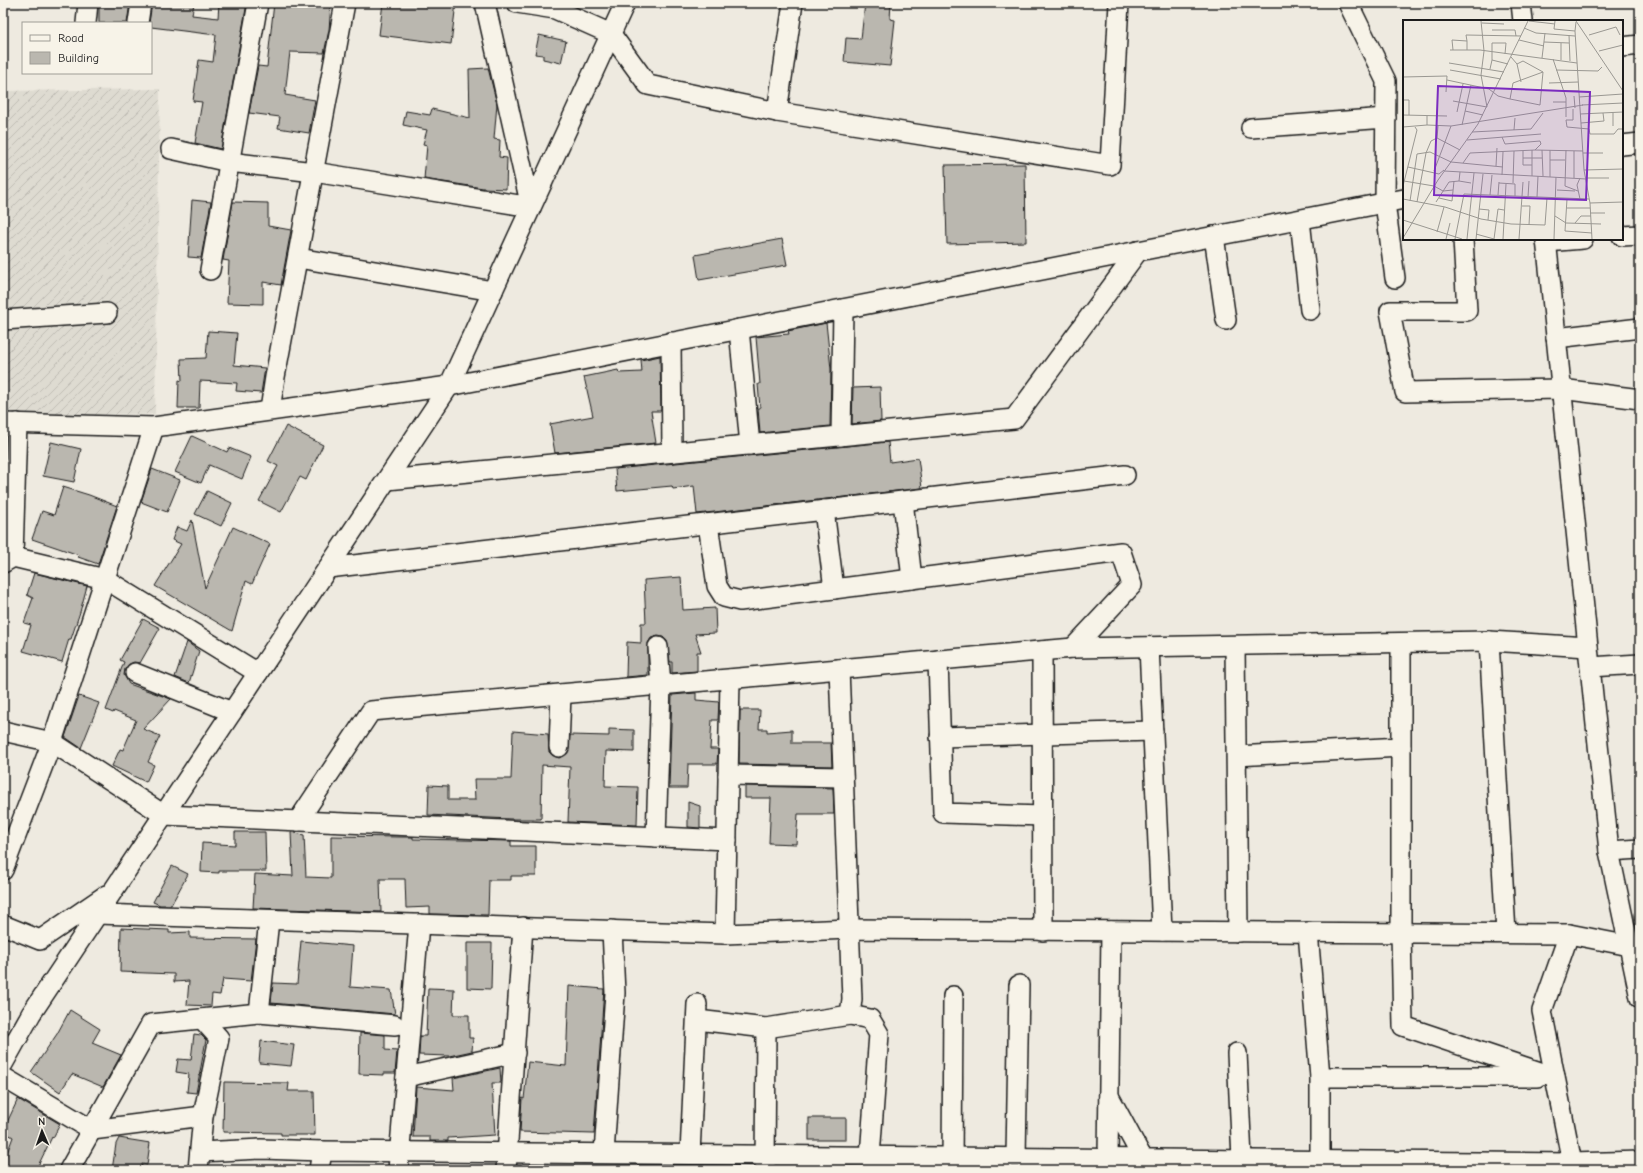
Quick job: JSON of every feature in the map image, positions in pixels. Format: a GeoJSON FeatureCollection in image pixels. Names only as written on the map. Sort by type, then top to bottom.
{"type":"FeatureCollection","features":[{"type":"Feature","properties":{"kind":"street"},"geometry":{"type":"LineString","coordinates":[[86,22],[88,3]]}},
{"type":"Feature","properties":{"kind":"street"},"geometry":{"type":"LineString","coordinates":[[138,22],[142,3]]}},
{"type":"Feature","properties":{"kind":"street"},"geometry":{"type":"LineString","coordinates":[[210,270],[258,3]]}},
{"type":"Feature","properties":{"kind":"street"},"geometry":{"type":"LineString","coordinates":[[270,410],[346,3]]}},
{"type":"Feature","properties":{"kind":"street"},"geometry":{"type":"LineString","coordinates":[[485,3],[531,207]]}},
{"type":"Feature","properties":{"kind":"street"},"geometry":{"type":"LineString","coordinates":[[517,3],[555,10],[611,34],[648,85],[777,112],[1110,165],[1119,3]]}},
{"type":"Feature","properties":{"kind":"street"},"geometry":{"type":"LineString","coordinates":[[3,1064],[31,1014],[449,386],[625,3]]}},
{"type":"Feature","properties":{"kind":"street"},"geometry":{"type":"LineString","coordinates":[[777,112],[793,3]]}},
{"type":"Feature","properties":{"kind":"street"},"geometry":{"type":"LineString","coordinates":[[1348,3],[1386,80],[1385,203],[1395,278]]}},
{"type":"Feature","properties":{"kind":"street"},"geometry":{"type":"LineString","coordinates":[[1521,3],[1523,20]]}},
{"type":"Feature","properties":{"kind":"street"},"geometry":{"type":"LineString","coordinates":[[1623,48],[1640,45]]}},
{"type":"Feature","properties":{"kind":"street"},"geometry":{"type":"LineString","coordinates":[[1251,128],[1386,118]]}},
{"type":"Feature","properties":{"kind":"street"},"geometry":{"type":"LineString","coordinates":[[1623,145],[1640,143]]}},
{"type":"Feature","properties":{"kind":"street"},"geometry":{"type":"LineString","coordinates":[[171,148],[229,162],[314,172],[531,207]]}},
{"type":"Feature","properties":{"kind":"street"},"geometry":{"type":"LineString","coordinates":[[258,673],[104,579],[8,560],[10,423],[154,427],[449,386],[1403,199]]}},
{"type":"Feature","properties":{"kind":"street"},"geometry":{"type":"LineString","coordinates":[[1300,220],[1310,310]]}},
{"type":"Feature","properties":{"kind":"street"},"geometry":{"type":"LineString","coordinates":[[1623,236],[1640,235]]}},
{"type":"Feature","properties":{"kind":"street"},"geometry":{"type":"LineString","coordinates":[[1214,236],[1226,320]]}},
{"type":"Feature","properties":{"kind":"street"},"geometry":{"type":"LineString","coordinates":[[1463,240],[1467,311],[1390,311],[1405,392],[1561,389],[1640,398]]}},
{"type":"Feature","properties":{"kind":"street"},"geometry":{"type":"LineString","coordinates":[[1546,240],[1609,850],[1632,935],[1640,998]]}},
{"type":"Feature","properties":{"kind":"street"},"geometry":{"type":"LineString","coordinates":[[387,480],[1014,419],[1138,251]]}},
{"type":"Feature","properties":{"kind":"street"},"geometry":{"type":"LineString","coordinates":[[298,258],[493,291]]}},
{"type":"Feature","properties":{"kind":"street"},"geometry":{"type":"LineString","coordinates":[[841,436],[843,309]]}},
{"type":"Feature","properties":{"kind":"street"},"geometry":{"type":"LineString","coordinates":[[3,320],[106,314]]}},
{"type":"Feature","properties":{"kind":"street"},"geometry":{"type":"LineString","coordinates":[[1556,338],[1640,328]]}},
{"type":"Feature","properties":{"kind":"street"},"geometry":{"type":"LineString","coordinates":[[739,329],[750,445]]}},
{"type":"Feature","properties":{"kind":"street"},"geometry":{"type":"LineString","coordinates":[[671,342],[672,452]]}},
{"type":"Feature","properties":{"kind":"street"},"geometry":{"type":"LineString","coordinates":[[3,870],[52,742],[154,427]]}},
{"type":"Feature","properties":{"kind":"street"},"geometry":{"type":"LineString","coordinates":[[328,568],[1125,475]]}},
{"type":"Feature","properties":{"kind":"street"},"geometry":{"type":"LineString","coordinates":[[903,501],[912,579]]}},
{"type":"Feature","properties":{"kind":"street"},"geometry":{"type":"LineString","coordinates":[[824,510],[834,589]]}},
{"type":"Feature","properties":{"kind":"street"},"geometry":{"type":"LineString","coordinates":[[708,524],[717,586],[724,597],[740,601],[1121,552],[1132,585],[1073,648]]}},
{"type":"Feature","properties":{"kind":"street"},"geometry":{"type":"LineString","coordinates":[[298,821],[371,711],[839,669],[943,665],[1073,648],[1489,642],[1588,647]]}},
{"type":"Feature","properties":{"kind":"street"},"geometry":{"type":"LineString","coordinates":[[1489,642],[1506,933]]}},
{"type":"Feature","properties":{"kind":"street"},"geometry":{"type":"LineString","coordinates":[[1401,643],[1401,933],[1403,1026],[1555,1076]]}},
{"type":"Feature","properties":{"kind":"street"},"geometry":{"type":"LineString","coordinates":[[656,837],[661,685],[658,646]]}},
{"type":"Feature","properties":{"kind":"street"},"geometry":{"type":"LineString","coordinates":[[1235,646],[1238,932]]}},
{"type":"Feature","properties":{"kind":"street"},"geometry":{"type":"LineString","coordinates":[[1149,647],[1162,931]]}},
{"type":"Feature","properties":{"kind":"street"},"geometry":{"type":"LineString","coordinates":[[1042,651],[1044,931]]}},
{"type":"Feature","properties":{"kind":"street"},"geometry":{"type":"LineString","coordinates":[[1590,667],[1640,664]]}},
{"type":"Feature","properties":{"kind":"street"},"geometry":{"type":"LineString","coordinates":[[943,665],[940,737],[943,813],[1043,816]]}},
{"type":"Feature","properties":{"kind":"street"},"geometry":{"type":"LineString","coordinates":[[839,669],[850,930],[852,999],[850,1015]]}},
{"type":"Feature","properties":{"kind":"street"},"geometry":{"type":"LineString","coordinates":[[135,673],[232,712]]}},
{"type":"Feature","properties":{"kind":"street"},"geometry":{"type":"LineString","coordinates":[[725,934],[730,679]]}},
{"type":"Feature","properties":{"kind":"street"},"geometry":{"type":"LineString","coordinates":[[559,747],[561,694]]}},
{"type":"Feature","properties":{"kind":"street"},"geometry":{"type":"LineString","coordinates":[[3,731],[52,742],[164,815],[727,840]]}},
{"type":"Feature","properties":{"kind":"street"},"geometry":{"type":"LineString","coordinates":[[940,737],[1153,731]]}},
{"type":"Feature","properties":{"kind":"street"},"geometry":{"type":"LineString","coordinates":[[1237,756],[1401,748]]}},
{"type":"Feature","properties":{"kind":"street"},"geometry":{"type":"LineString","coordinates":[[728,775],[843,778]]}},
{"type":"Feature","properties":{"kind":"street"},"geometry":{"type":"LineString","coordinates":[[1609,850],[1640,849]]}},
{"type":"Feature","properties":{"kind":"street"},"geometry":{"type":"LineString","coordinates":[[3,925],[40,940],[114,890]]}},
{"type":"Feature","properties":{"kind":"street"},"geometry":{"type":"LineString","coordinates":[[98,914],[725,934],[850,930],[1632,935]]}},
{"type":"Feature","properties":{"kind":"street"},"geometry":{"type":"LineString","coordinates":[[259,1013],[269,920]]}},
{"type":"Feature","properties":{"kind":"street"},"geometry":{"type":"LineString","coordinates":[[398,1170],[419,924]]}},
{"type":"Feature","properties":{"kind":"street"},"geometry":{"type":"LineString","coordinates":[[507,1161],[523,927]]}},
{"type":"Feature","properties":{"kind":"street"},"geometry":{"type":"LineString","coordinates":[[604,1153],[615,994],[612,930]]}},
{"type":"Feature","properties":{"kind":"street"},"geometry":{"type":"LineString","coordinates":[[1108,1158],[1111,931]]}},
{"type":"Feature","properties":{"kind":"street"},"geometry":{"type":"LineString","coordinates":[[1308,932],[1320,1077],[1320,1165]]}},
{"type":"Feature","properties":{"kind":"street"},"geometry":{"type":"LineString","coordinates":[[1569,934],[1542,1011],[1572,1162]]}},
{"type":"Feature","properties":{"kind":"street"},"geometry":{"type":"LineString","coordinates":[[1016,1157],[1019,985]]}},
{"type":"Feature","properties":{"kind":"street"},"geometry":{"type":"LineString","coordinates":[[952,1163],[953,996]]}},
{"type":"Feature","properties":{"kind":"street"},"geometry":{"type":"LineString","coordinates":[[690,1154],[697,1012],[766,1028],[850,1015],[870,1019],[879,1034],[870,1156]]}},
{"type":"Feature","properties":{"kind":"street"},"geometry":{"type":"LineString","coordinates":[[70,1170],[151,1024],[259,1013],[395,1025]]}},
{"type":"Feature","properties":{"kind":"street"},"geometry":{"type":"LineString","coordinates":[[210,1018],[219,1038],[203,1116],[199,1161],[261,1149],[400,1151],[507,1161],[604,1153],[690,1154],[765,1162],[870,1156],[952,1163],[1016,1157],[1143,1159],[1219,1165],[1242,1159],[1320,1165],[1439,1166],[1640,1161]]}},
{"type":"Feature","properties":{"kind":"street"},"geometry":{"type":"LineString","coordinates":[[765,1162],[766,1028]]}},
{"type":"Feature","properties":{"kind":"street"},"geometry":{"type":"LineString","coordinates":[[406,1077],[515,1052]]}},
{"type":"Feature","properties":{"kind":"street"},"geometry":{"type":"LineString","coordinates":[[1237,1053],[1242,1159]]}},
{"type":"Feature","properties":{"kind":"street"},"geometry":{"type":"LineString","coordinates":[[1320,1077],[1555,1076]]}},
{"type":"Feature","properties":{"kind":"street"},"geometry":{"type":"LineString","coordinates":[[3,1077],[92,1130],[203,1116]]}},
{"type":"Feature","properties":{"kind":"street"},"geometry":{"type":"LineString","coordinates":[[1109,1095],[1143,1159]]}},
{"type":"Feature","properties":{"kind":"street"},"geometry":{"type":"LineString","coordinates":[[319,1170],[322,1151]]}},
{"type":"Feature","properties":{"kind":"shaded area"},"geometry":{"type":"Polygon","coordinates":[[[160,89],[155,414],[3,416],[3,91],[160,89]]]}},
{"type":"Feature","properties":{"kind":"building"},"geometry":{"type":"Polygon","coordinates":[[[99,3],[130,3],[127,22],[99,22],[99,3]]]}},
{"type":"Feature","properties":{"kind":"building"},"geometry":{"type":"Polygon","coordinates":[[[152,3],[194,3],[192,15],[218,18],[219,3],[247,3],[221,149],[195,143],[202,102],[193,101],[199,60],[213,62],[216,35],[152,27],[152,22],[149,22],[152,3]]]}},
{"type":"Feature","properties":{"kind":"building"},"geometry":{"type":"Polygon","coordinates":[[[274,3],[331,3],[329,30],[324,53],[290,52],[285,95],[315,100],[309,133],[278,128],[280,117],[249,113],[258,66],[267,67],[274,3]]]}},
{"type":"Feature","properties":{"kind":"building"},"geometry":{"type":"Polygon","coordinates":[[[383,3],[456,3],[451,44],[379,35],[383,3]]]}},
{"type":"Feature","properties":{"kind":"building"},"geometry":{"type":"Polygon","coordinates":[[[865,3],[891,3],[890,19],[895,20],[890,66],[844,62],[846,38],[861,39],[865,3]]]}},
{"type":"Feature","properties":{"kind":"building"},"geometry":{"type":"Polygon","coordinates":[[[539,35],[566,41],[561,63],[543,59],[543,55],[535,54],[539,35]]]}},
{"type":"Feature","properties":{"kind":"building"},"geometry":{"type":"Polygon","coordinates":[[[488,68],[497,104],[494,139],[500,140],[499,157],[507,158],[506,189],[483,188],[424,179],[427,145],[423,144],[427,130],[403,125],[406,111],[430,115],[432,109],[470,118],[469,69],[488,68]]]}},
{"type":"Feature","properties":{"kind":"building"},"geometry":{"type":"Polygon","coordinates":[[[1025,164],[1026,242],[947,244],[945,165],[1025,164]]]}},
{"type":"Feature","properties":{"kind":"building"},"geometry":{"type":"Polygon","coordinates":[[[192,200],[211,202],[201,258],[188,257],[192,200]]]}},
{"type":"Feature","properties":{"kind":"building"},"geometry":{"type":"Polygon","coordinates":[[[233,202],[268,203],[268,226],[291,230],[281,285],[263,282],[263,304],[227,303],[229,261],[223,260],[233,202]]]}},
{"type":"Feature","properties":{"kind":"building"},"geometry":{"type":"Polygon","coordinates":[[[782,239],[787,265],[699,280],[695,255],[782,239]]]}},
{"type":"Feature","properties":{"kind":"building"},"geometry":{"type":"Polygon","coordinates":[[[826,323],[831,369],[830,426],[760,433],[758,384],[760,384],[756,337],[789,334],[788,331],[826,323]]]}},
{"type":"Feature","properties":{"kind":"building"},"geometry":{"type":"Polygon","coordinates":[[[208,331],[237,333],[234,365],[265,368],[261,393],[236,391],[237,383],[200,381],[199,408],[178,408],[179,380],[182,381],[181,359],[206,358],[208,331]]]}},
{"type":"Feature","properties":{"kind":"building"},"geometry":{"type":"Polygon","coordinates":[[[660,356],[661,411],[651,411],[656,443],[555,453],[550,424],[593,416],[584,377],[618,370],[619,373],[642,372],[641,360],[660,356]]]}},
{"type":"Feature","properties":{"kind":"building"},"geometry":{"type":"Polygon","coordinates":[[[880,387],[881,421],[852,424],[853,388],[880,387]]]}},
{"type":"Feature","properties":{"kind":"building"},"geometry":{"type":"Polygon","coordinates":[[[286,426],[323,445],[306,480],[300,477],[281,512],[259,501],[278,466],[268,461],[286,426]]]}},
{"type":"Feature","properties":{"kind":"building"},"geometry":{"type":"Polygon","coordinates":[[[192,436],[227,452],[229,448],[251,457],[242,479],[209,465],[201,483],[175,472],[192,436]]]}},
{"type":"Feature","properties":{"kind":"building"},"geometry":{"type":"Polygon","coordinates":[[[51,442],[81,449],[74,482],[43,476],[51,442]]]}},
{"type":"Feature","properties":{"kind":"building"},"geometry":{"type":"Polygon","coordinates":[[[888,442],[890,462],[918,458],[922,488],[697,514],[694,486],[673,489],[672,486],[617,491],[615,469],[888,442]]]}},
{"type":"Feature","properties":{"kind":"building"},"geometry":{"type":"Polygon","coordinates":[[[152,469],[180,480],[167,512],[141,502],[152,469]]]}},
{"type":"Feature","properties":{"kind":"building"},"geometry":{"type":"Polygon","coordinates":[[[63,487],[117,506],[98,564],[78,557],[79,555],[32,539],[42,511],[54,515],[63,487]]]}},
{"type":"Feature","properties":{"kind":"building"},"geometry":{"type":"Polygon","coordinates":[[[207,491],[232,503],[221,526],[195,514],[207,491]]]}},
{"type":"Feature","properties":{"kind":"building"},"geometry":{"type":"Polygon","coordinates":[[[192,520],[205,588],[233,527],[270,544],[252,584],[246,581],[232,631],[155,586],[181,544],[172,540],[177,527],[187,531],[192,520]]]}},
{"type":"Feature","properties":{"kind":"building"},"geometry":{"type":"Polygon","coordinates":[[[34,573],[87,586],[80,612],[71,639],[69,639],[62,662],[23,651],[31,625],[24,623],[33,598],[27,595],[34,573]]]}},
{"type":"Feature","properties":{"kind":"building"},"geometry":{"type":"Polygon","coordinates":[[[681,577],[683,610],[715,608],[716,633],[695,634],[701,652],[697,652],[697,671],[672,673],[672,662],[670,662],[667,641],[663,637],[658,636],[651,638],[648,643],[648,675],[626,677],[627,642],[641,643],[641,623],[646,623],[644,580],[681,577]]]}},
{"type":"Feature","properties":{"kind":"building"},"geometry":{"type":"Polygon","coordinates":[[[143,619],[160,628],[140,663],[134,662],[129,664],[125,669],[124,675],[129,684],[171,699],[143,729],[160,736],[148,762],[154,765],[146,782],[112,766],[120,749],[123,750],[136,720],[114,711],[113,713],[106,710],[124,662],[120,660],[143,619]]]}},
{"type":"Feature","properties":{"kind":"building"},"geometry":{"type":"Polygon","coordinates":[[[187,642],[199,651],[189,683],[175,677],[187,642]]]}},
{"type":"Feature","properties":{"kind":"building"},"geometry":{"type":"Polygon","coordinates":[[[696,693],[696,700],[719,702],[718,720],[712,720],[710,749],[718,749],[717,764],[688,764],[687,788],[669,788],[672,695],[696,693]]]}},
{"type":"Feature","properties":{"kind":"building"},"geometry":{"type":"Polygon","coordinates":[[[79,696],[99,703],[81,748],[65,737],[79,696]]]}},
{"type":"Feature","properties":{"kind":"building"},"geometry":{"type":"Polygon","coordinates":[[[740,710],[760,710],[759,729],[767,729],[767,732],[792,730],[792,743],[831,743],[832,766],[739,764],[740,710]]]}},
{"type":"Feature","properties":{"kind":"building"},"geometry":{"type":"Polygon","coordinates":[[[609,729],[634,730],[634,752],[606,751],[605,786],[638,787],[637,825],[568,822],[570,767],[542,765],[541,819],[428,815],[429,785],[448,786],[448,800],[475,800],[474,779],[511,779],[513,731],[548,734],[549,752],[559,758],[568,752],[570,735],[609,736],[609,729]]]}},
{"type":"Feature","properties":{"kind":"building"},"geometry":{"type":"Polygon","coordinates":[[[745,786],[833,788],[834,814],[798,814],[796,844],[769,843],[771,798],[745,798],[745,786]]]}},
{"type":"Feature","properties":{"kind":"building"},"geometry":{"type":"Polygon","coordinates":[[[688,802],[700,806],[700,828],[688,827],[688,802]]]}},
{"type":"Feature","properties":{"kind":"building"},"geometry":{"type":"Polygon","coordinates":[[[235,832],[265,832],[266,871],[219,871],[219,873],[201,872],[202,843],[235,845],[235,832]]]}},
{"type":"Feature","properties":{"kind":"building"},"geometry":{"type":"Polygon","coordinates":[[[291,832],[304,835],[306,877],[331,878],[331,836],[413,837],[413,839],[511,841],[511,846],[536,846],[536,876],[511,876],[511,880],[489,880],[488,915],[430,914],[430,907],[406,908],[405,879],[380,879],[381,912],[253,908],[255,874],[293,876],[291,832]]]}},
{"type":"Feature","properties":{"kind":"building"},"geometry":{"type":"Polygon","coordinates":[[[172,866],[188,874],[171,905],[160,905],[153,902],[172,866]]]}},
{"type":"Feature","properties":{"kind":"building"},"geometry":{"type":"Polygon","coordinates":[[[121,928],[169,930],[169,933],[190,932],[190,938],[256,939],[251,981],[223,979],[220,995],[212,994],[211,1006],[187,1005],[189,981],[174,982],[174,974],[120,972],[121,928]]]}},
{"type":"Feature","properties":{"kind":"building"},"geometry":{"type":"Polygon","coordinates":[[[301,941],[353,946],[350,987],[391,990],[395,1014],[271,1003],[273,983],[297,984],[301,941]]]}},
{"type":"Feature","properties":{"kind":"building"},"geometry":{"type":"Polygon","coordinates":[[[467,943],[492,943],[491,989],[467,988],[467,943]]]}},
{"type":"Feature","properties":{"kind":"building"},"geometry":{"type":"Polygon","coordinates":[[[569,986],[604,989],[594,1134],[520,1132],[522,1098],[524,1099],[528,1062],[566,1066],[569,986]]]}},
{"type":"Feature","properties":{"kind":"building"},"geometry":{"type":"Polygon","coordinates":[[[428,988],[454,989],[453,1015],[469,1015],[469,1038],[473,1038],[472,1051],[449,1056],[419,1055],[420,1036],[426,1036],[428,988]]]}},
{"type":"Feature","properties":{"kind":"building"},"geometry":{"type":"Polygon","coordinates":[[[70,1010],[100,1029],[92,1043],[121,1055],[103,1087],[72,1074],[60,1092],[31,1072],[57,1034],[70,1010]]]}},
{"type":"Feature","properties":{"kind":"building"},"geometry":{"type":"Polygon","coordinates":[[[360,1033],[385,1035],[385,1050],[397,1051],[395,1073],[384,1073],[384,1075],[359,1074],[360,1033]]]}},
{"type":"Feature","properties":{"kind":"building"},"geometry":{"type":"Polygon","coordinates":[[[194,1034],[201,1035],[206,1040],[196,1093],[187,1092],[189,1074],[176,1072],[178,1059],[191,1060],[194,1034]]]}},
{"type":"Feature","properties":{"kind":"building"},"geometry":{"type":"Polygon","coordinates":[[[261,1041],[294,1045],[291,1066],[259,1063],[261,1041]]]}},
{"type":"Feature","properties":{"kind":"building"},"geometry":{"type":"Polygon","coordinates":[[[500,1068],[501,1083],[492,1083],[495,1135],[448,1138],[448,1141],[430,1141],[430,1137],[413,1137],[416,1087],[454,1090],[453,1078],[500,1068]]]}},
{"type":"Feature","properties":{"kind":"building"},"geometry":{"type":"Polygon","coordinates":[[[224,1082],[289,1083],[288,1091],[314,1091],[315,1135],[223,1132],[224,1082]]]}},
{"type":"Feature","properties":{"kind":"building"},"geometry":{"type":"Polygon","coordinates":[[[18,1099],[60,1124],[36,1170],[3,1170],[3,1164],[13,1137],[3,1131],[18,1099]]]}},
{"type":"Feature","properties":{"kind":"building"},"geometry":{"type":"Polygon","coordinates":[[[809,1118],[846,1118],[846,1140],[809,1140],[809,1118]]]}},
{"type":"Feature","properties":{"kind":"building"},"geometry":{"type":"Polygon","coordinates":[[[119,1138],[150,1143],[147,1165],[142,1164],[141,1170],[112,1170],[116,1144],[119,1138]]]}}]}
